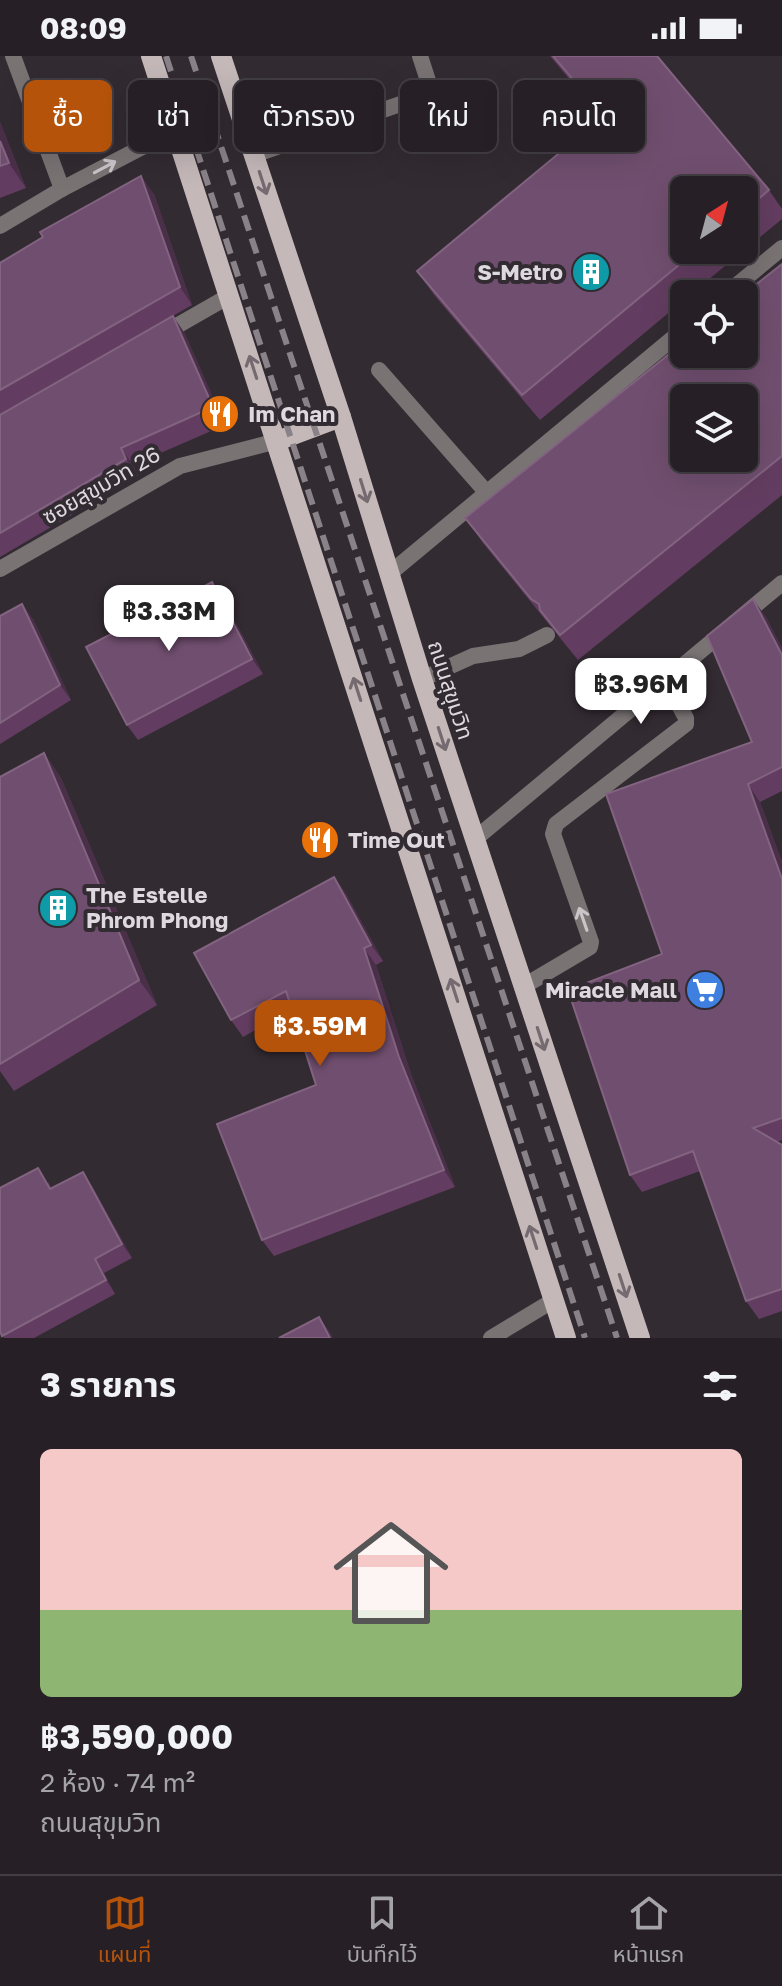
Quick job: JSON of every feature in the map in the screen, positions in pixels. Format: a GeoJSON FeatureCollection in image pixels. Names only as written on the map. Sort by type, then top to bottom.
{"type":"FeatureCollection","features":[{"type":"Feature","properties":{"kind":"main road"},"geometry":{"type":"LineString","coordinates":[[151,56],[159,80]]}},
{"type":"Feature","properties":{"kind":"main road","name":"ถนนสุขุมวิท"},"geometry":{"type":"LineString","coordinates":[[221,56],[341,417],[422,679],[640,1338]]}},
{"type":"Feature","properties":{"kind":"main road"},"geometry":{"type":"LineString","coordinates":[[182,152],[566,1338]]}},
{"type":"Feature","properties":{"kind":"main road"},"geometry":{"type":"LineString","coordinates":[[277,441],[341,417]]}},
{"type":"Feature","properties":{"kind":"street"},"geometry":{"type":"LineString","coordinates":[[13,56],[62,189]]}},
{"type":"Feature","properties":{"kind":"street"},"geometry":{"type":"LineString","coordinates":[[254,155],[432,93],[420,56]]}},
{"type":"Feature","properties":{"kind":"street"},"geometry":{"type":"LineString","coordinates":[[0,226],[133,152]]}},
{"type":"Feature","properties":{"kind":"street"},"geometry":{"type":"LineString","coordinates":[[743,280],[782,248]]}},
{"type":"Feature","properties":{"kind":"street"},"geometry":{"type":"LineString","coordinates":[[148,342],[229,296]]}},
{"type":"Feature","properties":{"kind":"street"},"geometry":{"type":"LineString","coordinates":[[389,574],[670,341]]}},
{"type":"Feature","properties":{"kind":"street"},"geometry":{"type":"LineString","coordinates":[[379,370],[487,493]]}},
{"type":"Feature","properties":{"kind":"street","name":"ซอยสุขุมวิท 26"},"geometry":{"type":"LineString","coordinates":[[0,569],[180,466],[277,441]]}},
{"type":"Feature","properties":{"kind":"street"},"geometry":{"type":"LineString","coordinates":[[475,839],[782,583]]}},
{"type":"Feature","properties":{"kind":"street"},"geometry":{"type":"LineString","coordinates":[[422,679],[473,656],[519,649],[547,635]]}},
{"type":"Feature","properties":{"kind":"street"},"geometry":{"type":"LineString","coordinates":[[524,986],[590,947],[591,942],[553,834],[554,829],[556,824],[686,724],[686,718],[665,680]]}},
{"type":"Feature","properties":{"kind":"street"},"geometry":{"type":"LineString","coordinates":[[491,1338],[554,1300]]}},
{"type":"Feature","properties":{"kind":"building","name":"S-Metro"},"geometry":{"type":"Polygon","coordinates":[[[553,56],[657,56],[757,176],[670,176],[670,264],[680,264],[522,395],[417,271],[561,152],[645,152],[645,80],[573,80],[553,56]]]}},
{"type":"Feature","properties":{"kind":"building"},"geometry":{"type":"Polygon","coordinates":[[[0,141],[9,163],[0,166],[0,141]]]}},
{"type":"Feature","properties":{"kind":"building"},"geometry":{"type":"Polygon","coordinates":[[[141,176],[180,287],[0,390],[0,263],[43,237],[40,232],[141,176]]]}},
{"type":"Feature","properties":{"kind":"building","name":"S-Metro"},"geometry":{"type":"Polygon","coordinates":[[[758,177],[769,190],[758,199],[758,177]]]}},
{"type":"Feature","properties":{"kind":"building"},"geometry":{"type":"Polygon","coordinates":[[[782,264],[782,456],[560,635],[540,610],[539,604],[531,599],[465,518],[670,353],[670,368],[758,368],[758,283],[782,264]]]}},
{"type":"Feature","properties":{"kind":"building"},"geometry":{"type":"Polygon","coordinates":[[[173,316],[213,407],[121,448],[126,459],[0,533],[0,415],[173,316]]]}},
{"type":"Feature","properties":{"kind":"building"},"geometry":{"type":"Polygon","coordinates":[[[212,582],[252,659],[127,725],[86,647],[212,582]]]}},
{"type":"Feature","properties":{"kind":"building","name":"Miracle Mall"},"geometry":{"type":"Polygon","coordinates":[[[753,599],[782,655],[782,767],[748,784],[782,879],[782,1118],[753,1128],[782,1145],[782,1289],[746,1301],[693,1151],[630,1175],[568,990],[662,954],[606,794],[752,742],[707,636],[753,599]]]}},
{"type":"Feature","properties":{"kind":"building"},"geometry":{"type":"Polygon","coordinates":[[[22,604],[60,685],[0,723],[0,616],[22,604]]]}},
{"type":"Feature","properties":{"kind":"building","name":"The Estelle Phrom Phong"},"geometry":{"type":"Polygon","coordinates":[[[44,753],[139,980],[0,1064],[0,777],[44,753]]]}},
{"type":"Feature","properties":{"kind":"building"},"geometry":{"type":"Polygon","coordinates":[[[334,877],[371,945],[364,948],[399,1057],[444,1170],[262,1240],[217,1124],[316,1085],[286,991],[231,1020],[194,953],[334,877]]]}},
{"type":"Feature","properties":{"kind":"building"},"geometry":{"type":"Polygon","coordinates":[[[38,1168],[50,1189],[83,1172],[122,1244],[95,1259],[106,1280],[2,1336],[0,1188],[38,1168]]]}},
{"type":"Feature","properties":{"kind":"building"},"geometry":{"type":"Polygon","coordinates":[[[319,1317],[330,1338],[279,1338],[319,1317]]]}},
{"type":"Feature","properties":{"kind":"railway"},"geometry":{"type":"LineString","coordinates":[[166,56],[585,1338]]}},
{"type":"Feature","properties":{"kind":"railway"},"geometry":{"type":"LineString","coordinates":[[191,56],[617,1338]]}},
{"type":"Feature","properties":{"kind":"place","name":"S-Metro"},"geometry":{"type":"Point","coordinates":[591,272]}},
{"type":"Feature","properties":{"kind":"place","name":"Im Chan"},"geometry":{"type":"Point","coordinates":[220,414]}},
{"type":"Feature","properties":{"kind":"place","name":"Time Out"},"geometry":{"type":"Point","coordinates":[320,840]}},
{"type":"Feature","properties":{"kind":"place","name":"The Estelle Phrom Phong"},"geometry":{"type":"Point","coordinates":[58,908]}},
{"type":"Feature","properties":{"kind":"place","name":"Miracle Mall"},"geometry":{"type":"Point","coordinates":[705,990]}}]}
